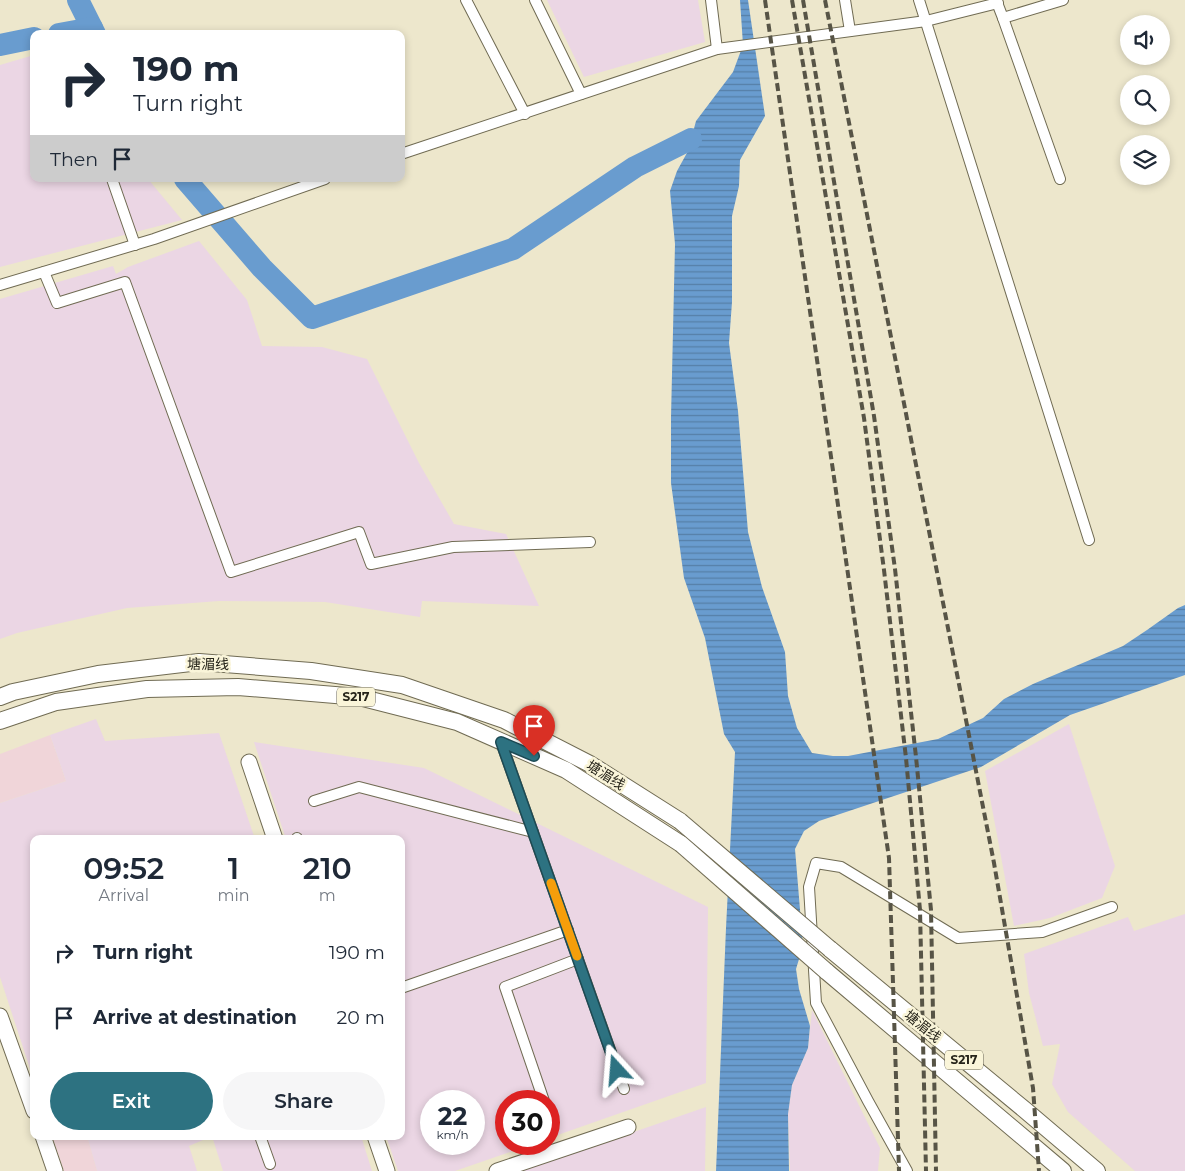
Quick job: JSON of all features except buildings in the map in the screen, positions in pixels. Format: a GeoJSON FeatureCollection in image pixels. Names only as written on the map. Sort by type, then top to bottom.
{"type":"FeatureCollection","features":[{"type":"Feature","properties":{"kind":"main road","name":"塘湄线"},"geometry":{"type":"LineString","coordinates":[[0,697],[13,692],[98,674],[199,662],[311,671],[402,685],[504,720],[590,764],[680,822],[830,949],[1026,1110],[1096,1171]]}},
{"type":"Feature","properties":{"kind":"main road","name":"S217"},"geometry":{"type":"LineString","coordinates":[[0,721],[56,702],[147,688],[238,686],[359,697],[457,722],[566,770],[681,844],[826,971],[1063,1171]]}},
{"type":"Feature","properties":{"kind":"street"},"geometry":{"type":"LineString","coordinates":[[466,0],[525,114]]}},
{"type":"Feature","properties":{"kind":"street"},"geometry":{"type":"LineString","coordinates":[[535,0],[581,94]]}},
{"type":"Feature","properties":{"kind":"street"},"geometry":{"type":"LineString","coordinates":[[711,0],[717,49]]}},
{"type":"Feature","properties":{"kind":"street"},"geometry":{"type":"LineString","coordinates":[[844,0],[850,32]]}},
{"type":"Feature","properties":{"kind":"street"},"geometry":{"type":"LineString","coordinates":[[919,0],[1089,540]]}},
{"type":"Feature","properties":{"kind":"street"},"geometry":{"type":"LineString","coordinates":[[1004,18],[1063,0]]}},
{"type":"Feature","properties":{"kind":"street"},"geometry":{"type":"LineString","coordinates":[[405,153],[717,49],[926,22],[997,1],[1060,179]]}},
{"type":"Feature","properties":{"kind":"street"},"geometry":{"type":"LineString","coordinates":[[113,182],[135,245]]}},
{"type":"Feature","properties":{"kind":"street"},"geometry":{"type":"LineString","coordinates":[[0,285],[135,245],[316,182]]}},
{"type":"Feature","properties":{"kind":"street"},"geometry":{"type":"LineString","coordinates":[[44,272],[56,303],[125,282],[230,572],[359,532],[371,564],[453,547],[590,542]]}},
{"type":"Feature","properties":{"kind":"street"},"geometry":{"type":"LineString","coordinates":[[501,742],[624,1088]]}},
{"type":"Feature","properties":{"kind":"street"},"geometry":{"type":"LineString","coordinates":[[249,762],[274,835]]}},
{"type":"Feature","properties":{"kind":"street"},"geometry":{"type":"LineString","coordinates":[[314,802],[359,787],[533,832]]}},
{"type":"Feature","properties":{"kind":"street"},"geometry":{"type":"LineString","coordinates":[[907,1171],[816,1003],[809,887],[816,863],[841,867],[958,938],[1042,932],[1112,907]]}},
{"type":"Feature","properties":{"kind":"street"},"geometry":{"type":"LineString","coordinates":[[405,987],[568,930]]}},
{"type":"Feature","properties":{"kind":"street"},"geometry":{"type":"LineString","coordinates":[[540,1090],[505,987],[578,959]]}},
{"type":"Feature","properties":{"kind":"street"},"geometry":{"type":"LineString","coordinates":[[0,1016],[30,1100]]}},
{"type":"Feature","properties":{"kind":"street"},"geometry":{"type":"LineString","coordinates":[[498,1171],[628,1127]]}},
{"type":"Feature","properties":{"kind":"street"},"geometry":{"type":"LineString","coordinates":[[44,1140],[55,1171]]}},
{"type":"Feature","properties":{"kind":"street"},"geometry":{"type":"LineString","coordinates":[[261,1140],[270,1164]]}},
{"type":"Feature","properties":{"kind":"street"},"geometry":{"type":"LineString","coordinates":[[376,1140],[387,1171]]}},
{"type":"Feature","properties":{"kind":"shaded area"},"geometry":{"type":"Polygon","coordinates":[[[547,0],[698,0],[705,42],[584,77],[547,0]]]}},
{"type":"Feature","properties":{"kind":"shaded area"},"geometry":{"type":"Polygon","coordinates":[[[30,56],[30,182],[150,182],[182,220],[0,267],[0,65],[30,56]]]}},
{"type":"Feature","properties":{"kind":"shaded area"},"geometry":{"type":"Polygon","coordinates":[[[199,241],[247,300],[262,346],[322,347],[367,359],[419,463],[454,524],[506,534],[539,606],[422,601],[420,617],[325,602],[219,601],[127,608],[17,633],[0,639],[0,299],[113,266],[116,274],[128,267],[199,241]]]}},
{"type":"Feature","properties":{"kind":"shaded area"},"geometry":{"type":"Polygon","coordinates":[[[96,719],[105,741],[219,733],[254,835],[30,835],[30,1069],[0,977],[0,803],[66,781],[50,735],[96,719]]]}},
{"type":"Feature","properties":{"kind":"shaded area"},"geometry":{"type":"Polygon","coordinates":[[[1069,724],[1115,866],[1102,898],[1050,918],[1014,926],[985,771],[1069,724]]]}},
{"type":"Feature","properties":{"kind":"shaded area"},"geometry":{"type":"Polygon","coordinates":[[[50,735],[66,781],[0,803],[0,754],[50,735]]]}},
{"type":"Feature","properties":{"kind":"shaded area"},"geometry":{"type":"Polygon","coordinates":[[[254,742],[424,768],[708,907],[706,1083],[560,1134],[560,1090],[495,1090],[495,1155],[501,1155],[455,1171],[398,1171],[387,1140],[405,1140],[405,835],[285,835],[254,742]]]}},
{"type":"Feature","properties":{"kind":"shaded area"},"geometry":{"type":"Polygon","coordinates":[[[1185,914],[1185,1171],[1135,1171],[1068,1112],[1052,1084],[1060,1044],[1043,1046],[1029,993],[1024,954],[1128,917],[1134,931],[1185,914]]]}},
{"type":"Feature","properties":{"kind":"shaded area"},"geometry":{"type":"Polygon","coordinates":[[[812,1010],[880,1148],[878,1171],[790,1171],[788,1114],[792,1085],[808,1048],[812,1010]]]}},
{"type":"Feature","properties":{"kind":"shaded area"},"geometry":{"type":"Polygon","coordinates":[[[706,1107],[705,1171],[521,1171],[706,1107]]]}},
{"type":"Feature","properties":{"kind":"shaded area"},"geometry":{"type":"Polygon","coordinates":[[[53,1140],[88,1140],[97,1171],[64,1171],[53,1140]]]}},
{"type":"Feature","properties":{"kind":"shaded area"},"geometry":{"type":"Polygon","coordinates":[[[88,1140],[203,1140],[189,1146],[197,1171],[97,1171],[88,1140]]]}},
{"type":"Feature","properties":{"kind":"shaded area"},"geometry":{"type":"Polygon","coordinates":[[[213,1140],[362,1140],[372,1171],[223,1171],[213,1140]]]}},
{"type":"Feature","properties":{"kind":"water"},"geometry":{"type":"Polygon","coordinates":[[[740,0],[748,0],[765,116],[740,160],[739,186],[732,216],[732,302],[729,343],[738,411],[748,532],[762,587],[785,652],[788,696],[797,728],[812,753],[848,756],[938,739],[983,718],[1004,699],[1033,684],[1123,646],[1185,605],[1185,675],[1070,715],[981,767],[819,821],[804,831],[795,849],[803,946],[796,969],[799,989],[810,1026],[808,1048],[792,1085],[788,1114],[789,1171],[716,1171],[735,752],[724,734],[705,638],[684,578],[671,483],[675,244],[670,191],[677,171],[688,151],[696,121],[733,72],[743,45],[740,0]]]}},
{"type":"Feature","properties":{"kind":"waterway"},"geometry":{"type":"LineString","coordinates":[[78,0],[93,30]]}},
{"type":"Feature","properties":{"kind":"waterway"},"geometry":{"type":"LineString","coordinates":[[81,30],[92,28]]}},
{"type":"Feature","properties":{"kind":"waterway"},"geometry":{"type":"LineString","coordinates":[[0,45],[30,39]]}},
{"type":"Feature","properties":{"kind":"waterway"},"geometry":{"type":"LineString","coordinates":[[188,182],[262,268],[312,318],[513,249],[635,167],[691,139]]}},
{"type":"Feature","properties":{"kind":"railway"},"geometry":{"type":"LineString","coordinates":[[765,0],[889,858],[899,1171]]}},
{"type":"Feature","properties":{"kind":"railway"},"geometry":{"type":"LineString","coordinates":[[792,0],[864,418],[906,758],[920,910],[926,1171]]}},
{"type":"Feature","properties":{"kind":"railway"},"geometry":{"type":"LineString","coordinates":[[803,0],[874,416],[895,569],[931,910],[936,1171]]}},
{"type":"Feature","properties":{"kind":"railway"},"geometry":{"type":"LineString","coordinates":[[825,0],[994,863],[1033,1088],[1039,1171]]}},
{"type":"Feature","properties":{"kind":"slow traffic"},"geometry":{"type":"LineString","coordinates":[[551,883],[577,956]]}},
{"type":"Feature","properties":{"kind":"route"},"geometry":{"type":"LineString","coordinates":[[534,756],[501,742],[617,1070]]}}]}
